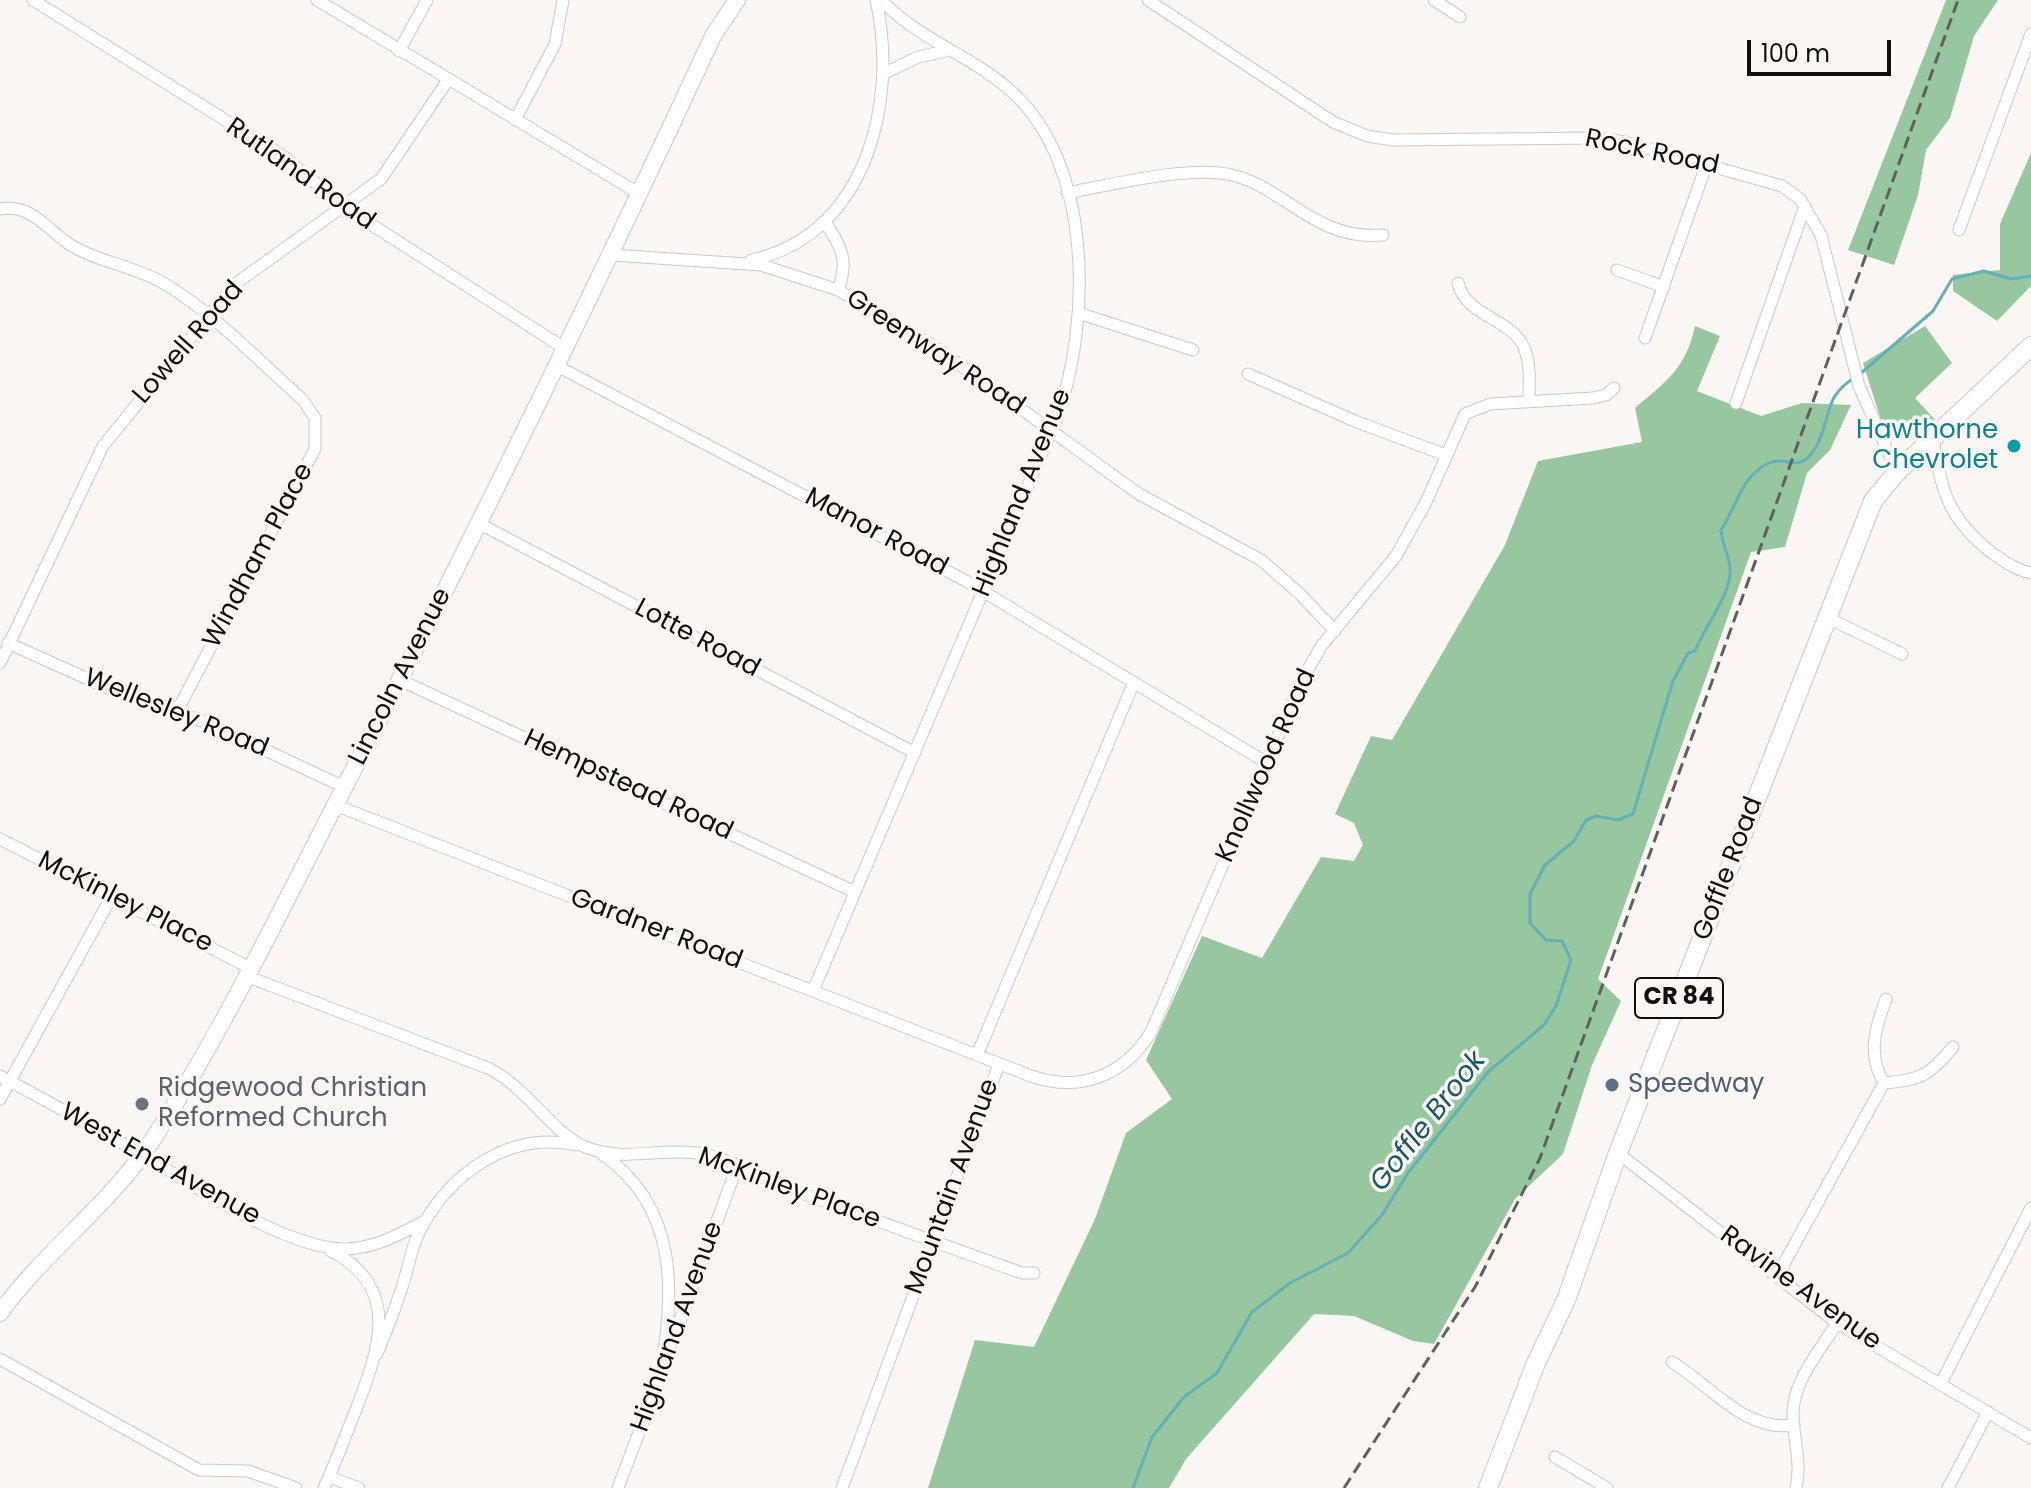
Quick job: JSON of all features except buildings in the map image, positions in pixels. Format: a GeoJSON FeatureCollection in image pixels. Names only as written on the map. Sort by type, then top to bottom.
{"type":"FeatureCollection","features":[{"type":"Feature","properties":{"kind":"main road","name":"Lincoln Avenue"},"geometry":{"type":"LineString","coordinates":[[0,1313],[142,1155],[248,972],[559,367],[713,36],[737,0]]}},
{"type":"Feature","properties":{"kind":"main road","name":"Goffle Road"},"geometry":{"type":"LineString","coordinates":[[1488,1488],[1536,1363],[1566,1300],[1618,1153],[1873,501],[1897,472],[2031,346]]}},
{"type":"Feature","properties":{"kind":"street","name":"Rutland Road"},"geometry":{"type":"LineString","coordinates":[[33,0],[286,158],[341,205],[567,350]]}},
{"type":"Feature","properties":{"kind":"street"},"geometry":{"type":"LineString","coordinates":[[317,0],[640,194]]}},
{"type":"Feature","properties":{"kind":"street"},"geometry":{"type":"LineString","coordinates":[[399,51],[427,0]]}},
{"type":"Feature","properties":{"kind":"street"},"geometry":{"type":"LineString","coordinates":[[515,120],[555,44],[563,0]]}},
{"type":"Feature","properties":{"kind":"street"},"geometry":{"type":"LineString","coordinates":[[734,263],[790,249],[826,223],[846,196],[864,157],[879,111],[885,73],[878,0]]}},
{"type":"Feature","properties":{"kind":"street","name":"Highland Avenue"},"geometry":{"type":"LineString","coordinates":[[813,991],[1052,430],[1070,376],[1078,313],[1077,242],[1067,193],[1056,157],[1029,110],[993,76],[946,51],[878,0]]}},
{"type":"Feature","properties":{"kind":"street","name":"Rock Road"},"geometry":{"type":"LineString","coordinates":[[1148,0],[1333,122],[1367,136],[1393,140],[1589,137],[1625,142],[1707,163],[1772,181],[1792,192],[1805,206],[1821,235],[1866,406],[1897,472]]}},
{"type":"Feature","properties":{"kind":"street"},"geometry":{"type":"LineString","coordinates":[[1434,0],[1460,17]]}},
{"type":"Feature","properties":{"kind":"street"},"geometry":{"type":"LineString","coordinates":[[1959,230],[2031,34]]}},
{"type":"Feature","properties":{"kind":"street"},"geometry":{"type":"LineString","coordinates":[[885,73],[918,57],[946,51]]}},
{"type":"Feature","properties":{"kind":"street","name":"Lowell Road"},"geometry":{"type":"LineString","coordinates":[[0,663],[103,446],[235,284],[381,179],[448,80]]}},
{"type":"Feature","properties":{"kind":"street"},"geometry":{"type":"LineString","coordinates":[[1645,338],[1707,163]]}},
{"type":"Feature","properties":{"kind":"street"},"geometry":{"type":"LineString","coordinates":[[1067,193],[1159,178],[1229,174],[1331,227],[1355,236],[1383,235]]}},
{"type":"Feature","properties":{"kind":"street"},"geometry":{"type":"LineString","coordinates":[[1736,403],[1805,206]]}},
{"type":"Feature","properties":{"kind":"street"},"geometry":{"type":"LineString","coordinates":[[0,209],[23,210],[39,218],[84,252],[163,283],[206,316]]}},
{"type":"Feature","properties":{"kind":"street"},"geometry":{"type":"LineString","coordinates":[[826,223],[845,253],[846,269],[838,290]]}},
{"type":"Feature","properties":{"kind":"street","name":"Greenway Road"},"geometry":{"type":"LineString","coordinates":[[612,255],[734,263],[784,270],[838,290],[935,347],[1139,494],[1261,560],[1299,593],[1335,631]]}},
{"type":"Feature","properties":{"kind":"street"},"geometry":{"type":"LineString","coordinates":[[1617,270],[1664,287]]}},
{"type":"Feature","properties":{"kind":"street"},"geometry":{"type":"LineString","coordinates":[[1458,283],[1470,305],[1510,332],[1524,346],[1529,401]]}},
{"type":"Feature","properties":{"kind":"street"},"geometry":{"type":"LineString","coordinates":[[1078,313],[1193,350]]}},
{"type":"Feature","properties":{"kind":"street","name":"Windham Place"},"geometry":{"type":"LineString","coordinates":[[177,711],[315,449],[315,418],[303,400],[206,316]]}},
{"type":"Feature","properties":{"kind":"street","name":"Manor Road"},"geometry":{"type":"LineString","coordinates":[[559,367],[983,591],[1267,763]]}},
{"type":"Feature","properties":{"kind":"street"},"geometry":{"type":"LineString","coordinates":[[1248,374],[1357,422],[1446,455]]}},
{"type":"Feature","properties":{"kind":"street","name":"Knollwood Road"},"geometry":{"type":"LineString","coordinates":[[999,1064],[1045,1081],[1079,1083],[1106,1075],[1138,1051],[1163,1007],[1302,680],[1322,645],[1396,556],[1426,502],[1469,411],[1490,404],[1593,398],[1606,395],[1614,388]]}},
{"type":"Feature","properties":{"kind":"street"},"geometry":{"type":"LineString","coordinates":[[1933,439],[1942,489],[1960,524],[2006,563],[2031,573]]}},
{"type":"Feature","properties":{"kind":"street","name":"Lotte Road"},"geometry":{"type":"LineString","coordinates":[[480,524],[915,753]]}},
{"type":"Feature","properties":{"kind":"street"},"geometry":{"type":"LineString","coordinates":[[1826,617],[1902,654]]}},
{"type":"Feature","properties":{"kind":"street","name":"Wellesley Road"},"geometry":{"type":"LineString","coordinates":[[8,643],[110,689],[177,711],[344,787]]}},
{"type":"Feature","properties":{"kind":"street","name":"Hempstead Road"},"geometry":{"type":"LineString","coordinates":[[400,680],[855,892]]}},
{"type":"Feature","properties":{"kind":"street","name":"Mountain Avenue"},"geometry":{"type":"LineString","coordinates":[[842,1488],[999,1064],[977,1055],[1134,682]]}},
{"type":"Feature","properties":{"kind":"street","name":"Gardner Road"},"geometry":{"type":"LineString","coordinates":[[335,805],[977,1055]]}},
{"type":"Feature","properties":{"kind":"street","name":"McKinley Place"},"geometry":{"type":"LineString","coordinates":[[0,839],[112,896],[248,972],[490,1069],[524,1092],[569,1138],[594,1150],[623,1156],[665,1151],[714,1156],[934,1242],[1022,1273],[1034,1273]]}},
{"type":"Feature","properties":{"kind":"street"},"geometry":{"type":"LineString","coordinates":[[0,1099],[5,1078],[112,896]]}},
{"type":"Feature","properties":{"kind":"street"},"geometry":{"type":"LineString","coordinates":[[1884,1083],[1874,1067],[1874,1030],[1886,999]]}},
{"type":"Feature","properties":{"kind":"street"},"geometry":{"type":"LineString","coordinates":[[1884,1083],[1913,1080],[1932,1073],[1953,1047]]}},
{"type":"Feature","properties":{"kind":"street","name":"West End Avenue"},"geometry":{"type":"LineString","coordinates":[[5,1078],[234,1209],[324,1247],[352,1264],[370,1287],[381,1326],[377,1354],[327,1482]]}},
{"type":"Feature","properties":{"kind":"street"},"geometry":{"type":"LineString","coordinates":[[1777,1276],[1884,1083]]}},
{"type":"Feature","properties":{"kind":"street"},"geometry":{"type":"LineString","coordinates":[[377,1354],[426,1221],[457,1181],[494,1155],[543,1141],[594,1150],[622,1170],[648,1202],[659,1222],[671,1276],[671,1302],[660,1375]]}},
{"type":"Feature","properties":{"kind":"street","name":"Ravine Avenue"},"geometry":{"type":"LineString","coordinates":[[1618,1153],[1837,1323],[2031,1438]]}},
{"type":"Feature","properties":{"kind":"street","name":"Highland Avenue"},"geometry":{"type":"LineString","coordinates":[[618,1488],[737,1167]]}},
{"type":"Feature","properties":{"kind":"street"},"geometry":{"type":"LineString","coordinates":[[1941,1383],[2031,1208]]}},
{"type":"Feature","properties":{"kind":"street","name":"West End Avenue"},"geometry":{"type":"LineString","coordinates":[[324,1247],[357,1248],[380,1242],[426,1221]]}},
{"type":"Feature","properties":{"kind":"street"},"geometry":{"type":"LineString","coordinates":[[1796,1488],[1800,1471],[1793,1409],[1800,1384],[1837,1323]]}},
{"type":"Feature","properties":{"kind":"street"},"geometry":{"type":"LineString","coordinates":[[0,1359],[199,1470],[248,1471],[296,1488]]}},
{"type":"Feature","properties":{"kind":"street"},"geometry":{"type":"LineString","coordinates":[[1672,1362],[1750,1419],[1770,1427],[1794,1425]]}},
{"type":"Feature","properties":{"kind":"street"},"geometry":{"type":"LineString","coordinates":[[1948,1488],[1988,1412]]}},
{"type":"Feature","properties":{"kind":"street"},"geometry":{"type":"LineString","coordinates":[[1555,1457],[1606,1488]]}},
{"type":"Feature","properties":{"kind":"street"},"geometry":{"type":"LineString","coordinates":[[327,1482],[359,1488]]}},
{"type":"Feature","properties":{"kind":"green space"},"geometry":{"type":"Polygon","coordinates":[[[1946,0],[1998,0],[1974,36],[1950,118],[1926,150],[1918,195],[1894,265],[1848,250],[1946,0]]]}},
{"type":"Feature","properties":{"kind":"green space"},"geometry":{"type":"Polygon","coordinates":[[[2031,153],[2031,286],[1997,321],[1953,291],[1953,275],[2000,270],[2000,224],[2031,153]]]}},
{"type":"Feature","properties":{"kind":"green space"},"geometry":{"type":"Polygon","coordinates":[[[1695,326],[1720,336],[1697,391],[1761,416],[1802,403],[1851,405],[1830,450],[1807,473],[1785,547],[1751,552],[1598,979],[1621,1001],[1592,1065],[1563,1154],[1515,1199],[1434,1344],[1413,1341],[1354,1316],[1314,1314],[1186,1459],[1169,1488],[928,1488],[975,1340],[1034,1347],[1095,1219],[1126,1133],[1172,1099],[1146,1060],[1202,936],[1262,958],[1321,857],[1354,861],[1363,845],[1354,823],[1335,814],[1371,736],[1392,740],[1505,545],[1538,461],[1642,442],[1635,408],[1674,373],[1686,353],[1695,326]]]}},
{"type":"Feature","properties":{"kind":"green space"},"geometry":{"type":"Polygon","coordinates":[[[1925,326],[1952,363],[1915,398],[1937,422],[1920,432],[1885,433],[1863,363],[1925,326]]]}},
{"type":"Feature","properties":{"kind":"waterway","name":"Goffle Brook"},"geometry":{"type":"LineString","coordinates":[[1860,374],[1933,311],[1952,279],[1984,271],[2011,279],[2031,276]]}},
{"type":"Feature","properties":{"kind":"waterway","name":"Goffle Brook"},"geometry":{"type":"LineString","coordinates":[[1133,1488],[1152,1437],[1184,1397],[1217,1373],[1252,1312],[1290,1283],[1348,1253],[1382,1215],[1408,1173],[1488,1072],[1544,1025],[1556,1006],[1571,960],[1562,941],[1546,940],[1530,923],[1530,894],[1545,865],[1574,841],[1586,820],[1596,816],[1618,820],[1633,814],[1673,681],[1688,653],[1695,651],[1727,587],[1730,568],[1721,530],[1745,485],[1758,470],[1774,461],[1798,463],[1810,456],[1821,437],[1832,401],[1854,378]]}},
{"type":"Feature","properties":{"kind":"railway"},"geometry":{"type":"LineString","coordinates":[[1344,1488],[1475,1287],[1540,1158],[1958,0]]}},
{"type":"Feature","properties":{"kind":"place","name":"Hawthorne Chevrolet"},"geometry":{"type":"Point","coordinates":[2014,446]}},
{"type":"Feature","properties":{"kind":"place","name":"Speedway"},"geometry":{"type":"Point","coordinates":[1612,1085]}},
{"type":"Feature","properties":{"kind":"place","name":"Ridgewood Christian Reformed Church"},"geometry":{"type":"Point","coordinates":[142,1104]}}]}
